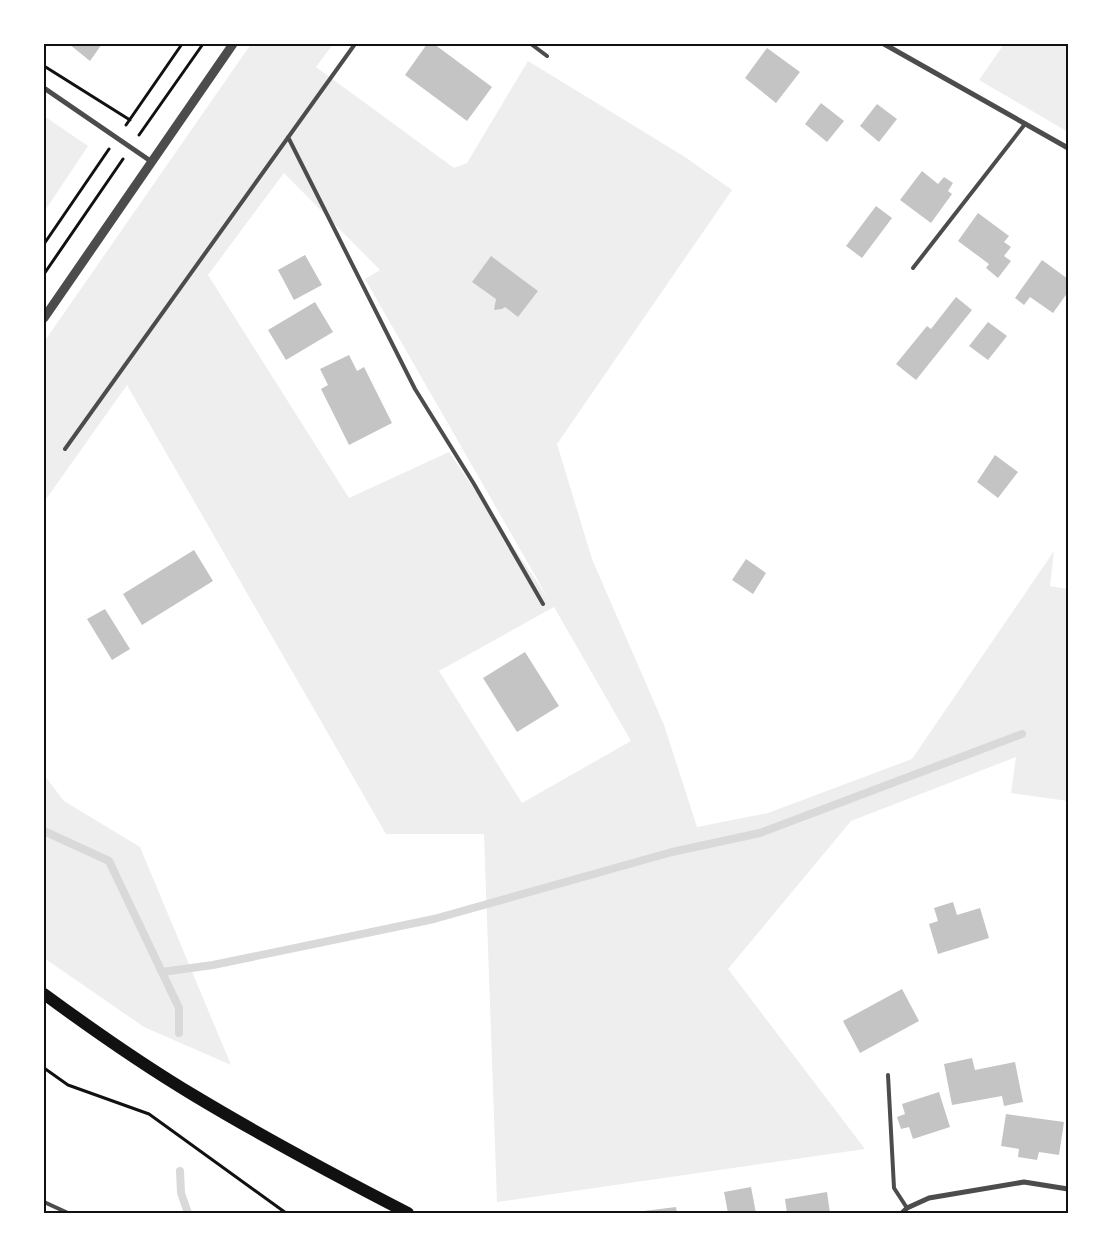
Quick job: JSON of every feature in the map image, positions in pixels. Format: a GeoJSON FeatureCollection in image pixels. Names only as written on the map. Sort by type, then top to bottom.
{"type":"FeatureCollection","features":[{"type":"Feature","properties":{"kind":"main road"},"geometry":{"type":"LineString","coordinates":[[44,994],[82,1022],[193,1095],[312,1163],[408,1213]]}},
{"type":"Feature","properties":{"kind":"street"},"geometry":{"type":"LineString","coordinates":[[44,318],[233,44]]}},
{"type":"Feature","properties":{"kind":"street"},"geometry":{"type":"LineString","coordinates":[[884,44],[1068,148]]}},
{"type":"Feature","properties":{"kind":"street"},"geometry":{"type":"LineString","coordinates":[[44,88],[152,162]]}},
{"type":"Feature","properties":{"kind":"street"},"geometry":{"type":"LineString","coordinates":[[902,1213],[907,1208],[929,1198],[1024,1182],[1068,1189]]}},
{"type":"Feature","properties":{"kind":"lane"},"geometry":{"type":"LineString","coordinates":[[65,449],[355,44]]}},
{"type":"Feature","properties":{"kind":"lane"},"geometry":{"type":"LineString","coordinates":[[531,44],[547,56]]}},
{"type":"Feature","properties":{"kind":"lane"},"geometry":{"type":"LineString","coordinates":[[913,268],[1025,124]]}},
{"type":"Feature","properties":{"kind":"lane"},"geometry":{"type":"LineString","coordinates":[[288,137],[415,389],[474,484],[543,604]]}},
{"type":"Feature","properties":{"kind":"lane"},"geometry":{"type":"LineString","coordinates":[[888,1075],[894,1188],[907,1208]]}},
{"type":"Feature","properties":{"kind":"lane"},"geometry":{"type":"LineString","coordinates":[[44,1202],[68,1213]]}},
{"type":"Feature","properties":{"kind":"path"},"geometry":{"type":"LineString","coordinates":[[44,66],[130,120]]}},
{"type":"Feature","properties":{"kind":"path"},"geometry":{"type":"LineString","coordinates":[[44,1068],[68,1085],[149,1114],[286,1213]]}},
{"type":"Feature","properties":{"kind":"shaded area"},"geometry":{"type":"Polygon","coordinates":[[[251,44],[333,44],[316,67],[454,168],[467,163],[528,61],[685,157],[732,190],[557,444],[592,559],[664,725],[697,827],[768,813],[912,759],[1054,551],[1050,586],[1068,589],[1068,801],[1011,793],[1016,757],[851,821],[728,969],[865,1149],[497,1202],[484,834],[386,834],[127,385],[44,502],[44,342],[251,44]],[[284,173],[208,275],[349,498],[449,452],[548,598],[365,279],[380,270],[284,173]],[[554,607],[439,671],[522,803],[631,741],[554,607]]]}},
{"type":"Feature","properties":{"kind":"shaded area"},"geometry":{"type":"Polygon","coordinates":[[[1004,44],[1068,44],[1068,132],[979,80],[1004,44]]]}},
{"type":"Feature","properties":{"kind":"shaded area"},"geometry":{"type":"Polygon","coordinates":[[[44,116],[88,146],[44,212],[44,116]]]}},
{"type":"Feature","properties":{"kind":"shaded area"},"geometry":{"type":"Polygon","coordinates":[[[44,775],[64,801],[140,847],[231,1065],[144,1027],[44,958],[44,775]]]}},
{"type":"Feature","properties":{"kind":"building"},"geometry":{"type":"Polygon","coordinates":[[[69,44],[102,44],[90,61],[69,44]]]}},
{"type":"Feature","properties":{"kind":"building"},"geometry":{"type":"Polygon","coordinates":[[[427,44],[434,44],[492,87],[467,121],[405,75],[427,44]]]}},
{"type":"Feature","properties":{"kind":"building"},"geometry":{"type":"Polygon","coordinates":[[[767,48],[800,72],[776,103],[745,78],[767,48]]]}},
{"type":"Feature","properties":{"kind":"building"},"geometry":{"type":"Polygon","coordinates":[[[821,103],[844,121],[827,142],[805,124],[821,103]]]}},
{"type":"Feature","properties":{"kind":"building"},"geometry":{"type":"Polygon","coordinates":[[[877,104],[897,119],[879,142],[860,126],[877,104]]]}},
{"type":"Feature","properties":{"kind":"building"},"geometry":{"type":"Polygon","coordinates":[[[922,171],[938,184],[944,177],[953,183],[948,191],[952,194],[931,223],[900,200],[922,171]]]}},
{"type":"Feature","properties":{"kind":"building"},"geometry":{"type":"Polygon","coordinates":[[[876,206],[892,218],[862,258],[846,246],[876,206]]]}},
{"type":"Feature","properties":{"kind":"building"},"geometry":{"type":"Polygon","coordinates":[[[978,213],[1009,236],[1004,242],[1011,247],[1004,256],[1011,261],[998,278],[986,268],[989,264],[958,241],[978,213]]]}},
{"type":"Feature","properties":{"kind":"building"},"geometry":{"type":"Polygon","coordinates":[[[305,255],[322,285],[294,300],[278,270],[305,255]]]}},
{"type":"Feature","properties":{"kind":"building"},"geometry":{"type":"Polygon","coordinates":[[[491,256],[538,291],[518,317],[505,307],[494,310],[496,299],[472,282],[491,256]]]}},
{"type":"Feature","properties":{"kind":"building"},"geometry":{"type":"Polygon","coordinates":[[[1042,260],[1068,279],[1068,292],[1053,313],[1030,297],[1024,305],[1015,298],[1042,260]]]}},
{"type":"Feature","properties":{"kind":"building"},"geometry":{"type":"Polygon","coordinates":[[[956,297],[972,310],[916,380],[896,364],[927,326],[931,329],[956,297]]]}},
{"type":"Feature","properties":{"kind":"building"},"geometry":{"type":"Polygon","coordinates":[[[315,302],[333,332],[286,360],[268,330],[315,302]]]}},
{"type":"Feature","properties":{"kind":"building"},"geometry":{"type":"Polygon","coordinates":[[[988,322],[1007,336],[988,360],[969,346],[988,322]]]}},
{"type":"Feature","properties":{"kind":"building"},"geometry":{"type":"Polygon","coordinates":[[[349,355],[357,371],[364,367],[392,423],[349,445],[321,389],[328,385],[320,369],[349,355]]]}},
{"type":"Feature","properties":{"kind":"building"},"geometry":{"type":"Polygon","coordinates":[[[995,455],[1018,472],[998,498],[977,482],[995,455]]]}},
{"type":"Feature","properties":{"kind":"building"},"geometry":{"type":"Polygon","coordinates":[[[194,550],[213,581],[142,625],[123,594],[194,550]]]}},
{"type":"Feature","properties":{"kind":"building"},"geometry":{"type":"Polygon","coordinates":[[[746,559],[766,573],[753,594],[732,580],[746,559]]]}},
{"type":"Feature","properties":{"kind":"building"},"geometry":{"type":"Polygon","coordinates":[[[105,609],[130,649],[112,660],[87,619],[105,609]]]}},
{"type":"Feature","properties":{"kind":"building"},"geometry":{"type":"Polygon","coordinates":[[[525,652],[559,706],[517,732],[483,678],[525,652]]]}},
{"type":"Feature","properties":{"kind":"building"},"geometry":{"type":"Polygon","coordinates":[[[953,902],[957,915],[980,908],[989,938],[938,954],[929,924],[938,921],[934,908],[953,902]]]}},
{"type":"Feature","properties":{"kind":"building"},"geometry":{"type":"Polygon","coordinates":[[[902,989],[919,1021],[860,1053],[843,1021],[902,989]]]}},
{"type":"Feature","properties":{"kind":"building"},"geometry":{"type":"Polygon","coordinates":[[[972,1058],[975,1070],[1015,1062],[1023,1102],[1004,1106],[1002,1096],[952,1105],[944,1064],[972,1058]]]}},
{"type":"Feature","properties":{"kind":"building"},"geometry":{"type":"Polygon","coordinates":[[[939,1092],[950,1127],[913,1139],[909,1127],[901,1129],[897,1117],[905,1114],[902,1104],[939,1092]]]}},
{"type":"Feature","properties":{"kind":"building"},"geometry":{"type":"Polygon","coordinates":[[[1006,1114],[1064,1122],[1059,1155],[1039,1152],[1037,1160],[1018,1157],[1019,1149],[1001,1146],[1006,1114]]]}},
{"type":"Feature","properties":{"kind":"building"},"geometry":{"type":"Polygon","coordinates":[[[751,1187],[756,1213],[728,1213],[724,1192],[751,1187]]]}},
{"type":"Feature","properties":{"kind":"building"},"geometry":{"type":"Polygon","coordinates":[[[827,1192],[830,1213],[787,1213],[785,1199],[827,1192]]]}},
{"type":"Feature","properties":{"kind":"building"},"geometry":{"type":"Polygon","coordinates":[[[676,1207],[677,1213],[636,1213],[636,1212],[676,1207]]]}},
{"type":"Feature","properties":{"kind":"waterway"},"geometry":{"type":"LineString","coordinates":[[162,972],[213,965],[434,919],[672,852],[760,833],[1022,734]]}},
{"type":"Feature","properties":{"kind":"waterway"},"geometry":{"type":"LineString","coordinates":[[44,831],[109,861],[179,1008],[179,1033]]}},
{"type":"Feature","properties":{"kind":"waterway"},"geometry":{"type":"LineString","coordinates":[[180,1171],[181,1193],[188,1213]]}}]}
